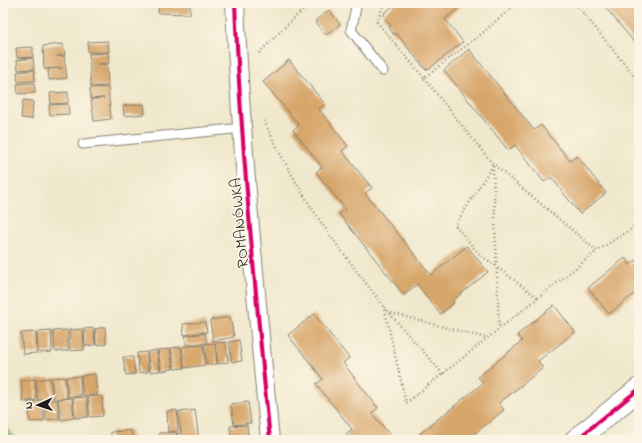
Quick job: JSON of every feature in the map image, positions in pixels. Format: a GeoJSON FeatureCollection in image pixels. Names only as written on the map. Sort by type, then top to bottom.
{"type":"FeatureCollection","features":[{"type":"Feature","properties":{"kind":"street","name":"ROMANÓWKA"},"geometry":{"type":"LineString","coordinates":[[235,3],[237,60],[257,309],[270,440]]}},
{"type":"Feature","properties":{"kind":"street"},"geometry":{"type":"LineString","coordinates":[[576,440],[639,389]]}},
{"type":"Feature","properties":{"kind":"lane"},"geometry":{"type":"LineString","coordinates":[[357,3],[351,30],[383,71]]}},
{"type":"Feature","properties":{"kind":"lane"},"geometry":{"type":"LineString","coordinates":[[83,144],[243,128]]}},
{"type":"Feature","properties":{"kind":"path"},"geometry":{"type":"LineString","coordinates":[[257,55],[293,18],[312,3]]}},
{"type":"Feature","properties":{"kind":"path"},"geometry":{"type":"LineString","coordinates":[[384,3],[377,22],[424,78],[493,165],[597,251]]}},
{"type":"Feature","properties":{"kind":"path"},"geometry":{"type":"LineString","coordinates":[[424,78],[517,3]]}},
{"type":"Feature","properties":{"kind":"path"},"geometry":{"type":"LineString","coordinates":[[575,3],[639,82]]}},
{"type":"Feature","properties":{"kind":"path"},"geometry":{"type":"LineString","coordinates":[[261,115],[284,163],[310,206],[338,246],[384,307],[443,374]]}},
{"type":"Feature","properties":{"kind":"path"},"geometry":{"type":"LineString","coordinates":[[493,165],[455,225],[478,254],[538,298]]}},
{"type":"Feature","properties":{"kind":"path"},"geometry":{"type":"LineString","coordinates":[[493,165],[499,328]]}},
{"type":"Feature","properties":{"kind":"path"},"geometry":{"type":"LineString","coordinates":[[384,307],[406,403],[597,251],[639,224]]}},
{"type":"Feature","properties":{"kind":"path"},"geometry":{"type":"LineString","coordinates":[[390,312],[487,338]]}},
{"type":"Feature","properties":{"kind":"green space"},"geometry":{"type":"Polygon","coordinates":[[[3,423],[17,440],[3,440],[3,423]]]}},
{"type":"Feature","properties":{"kind":"building"},"geometry":{"type":"Polygon","coordinates":[[[159,3],[190,3],[190,14],[158,13],[159,3]]]}},
{"type":"Feature","properties":{"kind":"building"},"geometry":{"type":"Polygon","coordinates":[[[397,3],[465,3],[445,19],[463,42],[426,70],[396,33],[394,35],[389,27],[391,26],[383,16],[385,14],[384,13],[397,3]]]}},
{"type":"Feature","properties":{"kind":"building"},"geometry":{"type":"Polygon","coordinates":[[[602,3],[639,3],[639,48],[602,3]]]}},
{"type":"Feature","properties":{"kind":"building"},"geometry":{"type":"Polygon","coordinates":[[[329,10],[340,24],[326,35],[315,21],[329,10]]]}},
{"type":"Feature","properties":{"kind":"building"},"geometry":{"type":"Polygon","coordinates":[[[108,41],[109,52],[88,52],[88,42],[108,41]]]}},
{"type":"Feature","properties":{"kind":"building"},"geometry":{"type":"Polygon","coordinates":[[[63,44],[65,55],[57,56],[64,56],[67,78],[49,80],[48,69],[62,68],[44,69],[43,46],[63,44]]]}},
{"type":"Feature","properties":{"kind":"building"},"geometry":{"type":"Polygon","coordinates":[[[33,47],[33,57],[17,58],[16,48],[33,47]]]}},
{"type":"Feature","properties":{"kind":"building"},"geometry":{"type":"Polygon","coordinates":[[[469,49],[534,130],[541,125],[570,161],[577,156],[606,193],[580,214],[551,177],[544,182],[515,145],[508,150],[444,70],[469,49]]]}},
{"type":"Feature","properties":{"kind":"building"},"geometry":{"type":"Polygon","coordinates":[[[108,53],[109,63],[97,64],[107,64],[108,86],[91,87],[89,54],[108,53]]]}},
{"type":"Feature","properties":{"kind":"building"},"geometry":{"type":"Polygon","coordinates":[[[33,58],[34,69],[18,70],[17,60],[33,58]]]}},
{"type":"Feature","properties":{"kind":"building"},"geometry":{"type":"Polygon","coordinates":[[[289,60],[325,104],[319,109],[348,146],[342,151],[372,188],[365,193],[431,275],[467,246],[488,272],[452,301],[454,303],[440,314],[417,284],[404,295],[339,214],[345,209],[316,172],[322,167],[293,130],[299,125],[263,82],[289,60]]]}},
{"type":"Feature","properties":{"kind":"building"},"geometry":{"type":"Polygon","coordinates":[[[34,70],[35,81],[18,82],[17,72],[34,70]]]}},
{"type":"Feature","properties":{"kind":"building"},"geometry":{"type":"Polygon","coordinates":[[[34,83],[35,93],[18,94],[17,84],[34,83]]]}},
{"type":"Feature","properties":{"kind":"building"},"geometry":{"type":"Polygon","coordinates":[[[108,87],[111,119],[94,121],[90,88],[108,87]]]}},
{"type":"Feature","properties":{"kind":"building"},"geometry":{"type":"Polygon","coordinates":[[[68,92],[68,103],[51,104],[50,93],[68,92]]]}},
{"type":"Feature","properties":{"kind":"building"},"geometry":{"type":"Polygon","coordinates":[[[23,100],[33,101],[32,119],[21,118],[23,100]]]}},
{"type":"Feature","properties":{"kind":"building"},"geometry":{"type":"Polygon","coordinates":[[[68,104],[69,114],[50,115],[49,105],[68,104]]]}},
{"type":"Feature","properties":{"kind":"building"},"geometry":{"type":"Polygon","coordinates":[[[144,104],[145,114],[124,116],[123,106],[144,104]]]}},
{"type":"Feature","properties":{"kind":"building"},"geometry":{"type":"Polygon","coordinates":[[[625,258],[630,265],[639,258],[639,290],[609,314],[588,288],[625,258]]]}},
{"type":"Feature","properties":{"kind":"building"},"geometry":{"type":"Polygon","coordinates":[[[554,305],[575,332],[538,361],[543,368],[499,403],[504,410],[467,440],[412,440],[483,383],[478,377],[522,341],[517,335],[554,305]]]}},
{"type":"Feature","properties":{"kind":"building"},"geometry":{"type":"Polygon","coordinates":[[[314,314],[349,358],[343,363],[378,408],[372,413],[394,440],[351,440],[346,434],[352,429],[316,384],[323,379],[288,335],[314,314]]]}},
{"type":"Feature","properties":{"kind":"building"},"geometry":{"type":"Polygon","coordinates":[[[230,317],[234,337],[213,341],[210,320],[230,317]]]}},
{"type":"Feature","properties":{"kind":"building"},"geometry":{"type":"Polygon","coordinates":[[[205,322],[207,332],[184,335],[183,324],[205,322]]]}},
{"type":"Feature","properties":{"kind":"building"},"geometry":{"type":"Polygon","coordinates":[[[105,327],[106,344],[96,345],[95,329],[105,327]]]}},
{"type":"Feature","properties":{"kind":"building"},"geometry":{"type":"Polygon","coordinates":[[[94,328],[95,345],[85,346],[84,329],[94,328]]]}},
{"type":"Feature","properties":{"kind":"building"},"geometry":{"type":"Polygon","coordinates":[[[83,329],[84,350],[70,351],[69,330],[83,329]]]}},
{"type":"Feature","properties":{"kind":"building"},"geometry":{"type":"Polygon","coordinates":[[[67,330],[68,351],[55,351],[53,331],[67,330]]]}},
{"type":"Feature","properties":{"kind":"building"},"geometry":{"type":"Polygon","coordinates":[[[51,331],[52,352],[38,353],[37,332],[51,331]]]}},
{"type":"Feature","properties":{"kind":"building"},"geometry":{"type":"Polygon","coordinates":[[[36,332],[37,353],[23,354],[21,333],[36,332]]]}},
{"type":"Feature","properties":{"kind":"building"},"geometry":{"type":"Polygon","coordinates":[[[205,333],[207,343],[186,345],[185,336],[205,333]]]}},
{"type":"Feature","properties":{"kind":"building"},"geometry":{"type":"Polygon","coordinates":[[[239,340],[242,361],[232,362],[229,342],[239,340]]]}},
{"type":"Feature","properties":{"kind":"building"},"geometry":{"type":"Polygon","coordinates":[[[226,342],[228,362],[218,364],[215,343],[226,342]]]}},
{"type":"Feature","properties":{"kind":"building"},"geometry":{"type":"Polygon","coordinates":[[[215,343],[217,364],[207,365],[204,344],[215,343]]]}},
{"type":"Feature","properties":{"kind":"building"},"geometry":{"type":"Polygon","coordinates":[[[203,345],[205,365],[184,368],[182,347],[203,345]]]}},
{"type":"Feature","properties":{"kind":"building"},"geometry":{"type":"Polygon","coordinates":[[[181,347],[184,368],[174,369],[171,348],[181,347]]]}},
{"type":"Feature","properties":{"kind":"building"},"geometry":{"type":"Polygon","coordinates":[[[170,349],[173,369],[161,371],[158,350],[170,349]]]}},
{"type":"Feature","properties":{"kind":"building"},"geometry":{"type":"Polygon","coordinates":[[[157,350],[160,371],[150,372],[147,352],[157,350]]]}},
{"type":"Feature","properties":{"kind":"building"},"geometry":{"type":"Polygon","coordinates":[[[147,352],[148,372],[139,373],[137,353],[147,352]]]}},
{"type":"Feature","properties":{"kind":"building"},"geometry":{"type":"Polygon","coordinates":[[[123,357],[133,357],[135,374],[126,375],[123,357]]]}},
{"type":"Feature","properties":{"kind":"building"},"geometry":{"type":"Polygon","coordinates":[[[95,374],[97,395],[83,396],[81,376],[95,374]]]}},
{"type":"Feature","properties":{"kind":"building"},"geometry":{"type":"Polygon","coordinates":[[[80,376],[81,396],[68,397],[66,377],[80,376]]]}},
{"type":"Feature","properties":{"kind":"building"},"geometry":{"type":"Polygon","coordinates":[[[65,377],[67,398],[54,399],[51,378],[65,377]]]}},
{"type":"Feature","properties":{"kind":"building"},"geometry":{"type":"Polygon","coordinates":[[[50,378],[52,399],[38,400],[36,380],[50,378]]]}},
{"type":"Feature","properties":{"kind":"building"},"geometry":{"type":"Polygon","coordinates":[[[35,379],[36,400],[23,402],[21,381],[35,379]]]}},
{"type":"Feature","properties":{"kind":"building"},"geometry":{"type":"Polygon","coordinates":[[[102,396],[103,416],[90,417],[88,397],[102,396]]]}},
{"type":"Feature","properties":{"kind":"building"},"geometry":{"type":"Polygon","coordinates":[[[87,397],[88,417],[75,418],[73,398],[87,397]]]}},
{"type":"Feature","properties":{"kind":"building"},"geometry":{"type":"Polygon","coordinates":[[[72,398],[74,418],[61,420],[58,399],[72,398]]]}},
{"type":"Feature","properties":{"kind":"building"},"geometry":{"type":"Polygon","coordinates":[[[57,400],[59,419],[46,420],[44,401],[57,400]]]}},
{"type":"Feature","properties":{"kind":"building"},"geometry":{"type":"Polygon","coordinates":[[[42,401],[44,421],[30,422],[28,402],[42,401]]]}},
{"type":"Feature","properties":{"kind":"building"},"geometry":{"type":"Polygon","coordinates":[[[248,402],[251,423],[234,425],[231,404],[248,402]]]}},
{"type":"Feature","properties":{"kind":"building"},"geometry":{"type":"Polygon","coordinates":[[[177,410],[178,431],[168,432],[167,411],[177,410]]]}},
{"type":"Feature","properties":{"kind":"building"},"geometry":{"type":"Polygon","coordinates":[[[195,410],[199,440],[178,440],[177,433],[181,433],[178,412],[195,410]]]}},
{"type":"Feature","properties":{"kind":"building"},"geometry":{"type":"Polygon","coordinates":[[[247,425],[248,440],[231,440],[230,426],[247,425]]]}},
{"type":"Feature","properties":{"kind":"building"},"geometry":{"type":"Polygon","coordinates":[[[131,430],[132,440],[111,440],[111,432],[131,430]]]}},
{"type":"Feature","properties":{"kind":"building"},"geometry":{"type":"Polygon","coordinates":[[[176,432],[177,440],[160,440],[159,433],[176,432]]]}},
{"type":"Feature","properties":{"kind":"cycle path"},"geometry":{"type":"LineString","coordinates":[[235,3],[245,167],[270,440]]}},
{"type":"Feature","properties":{"kind":"cycle path"},"geometry":{"type":"LineString","coordinates":[[576,440],[639,389]]}}]}
